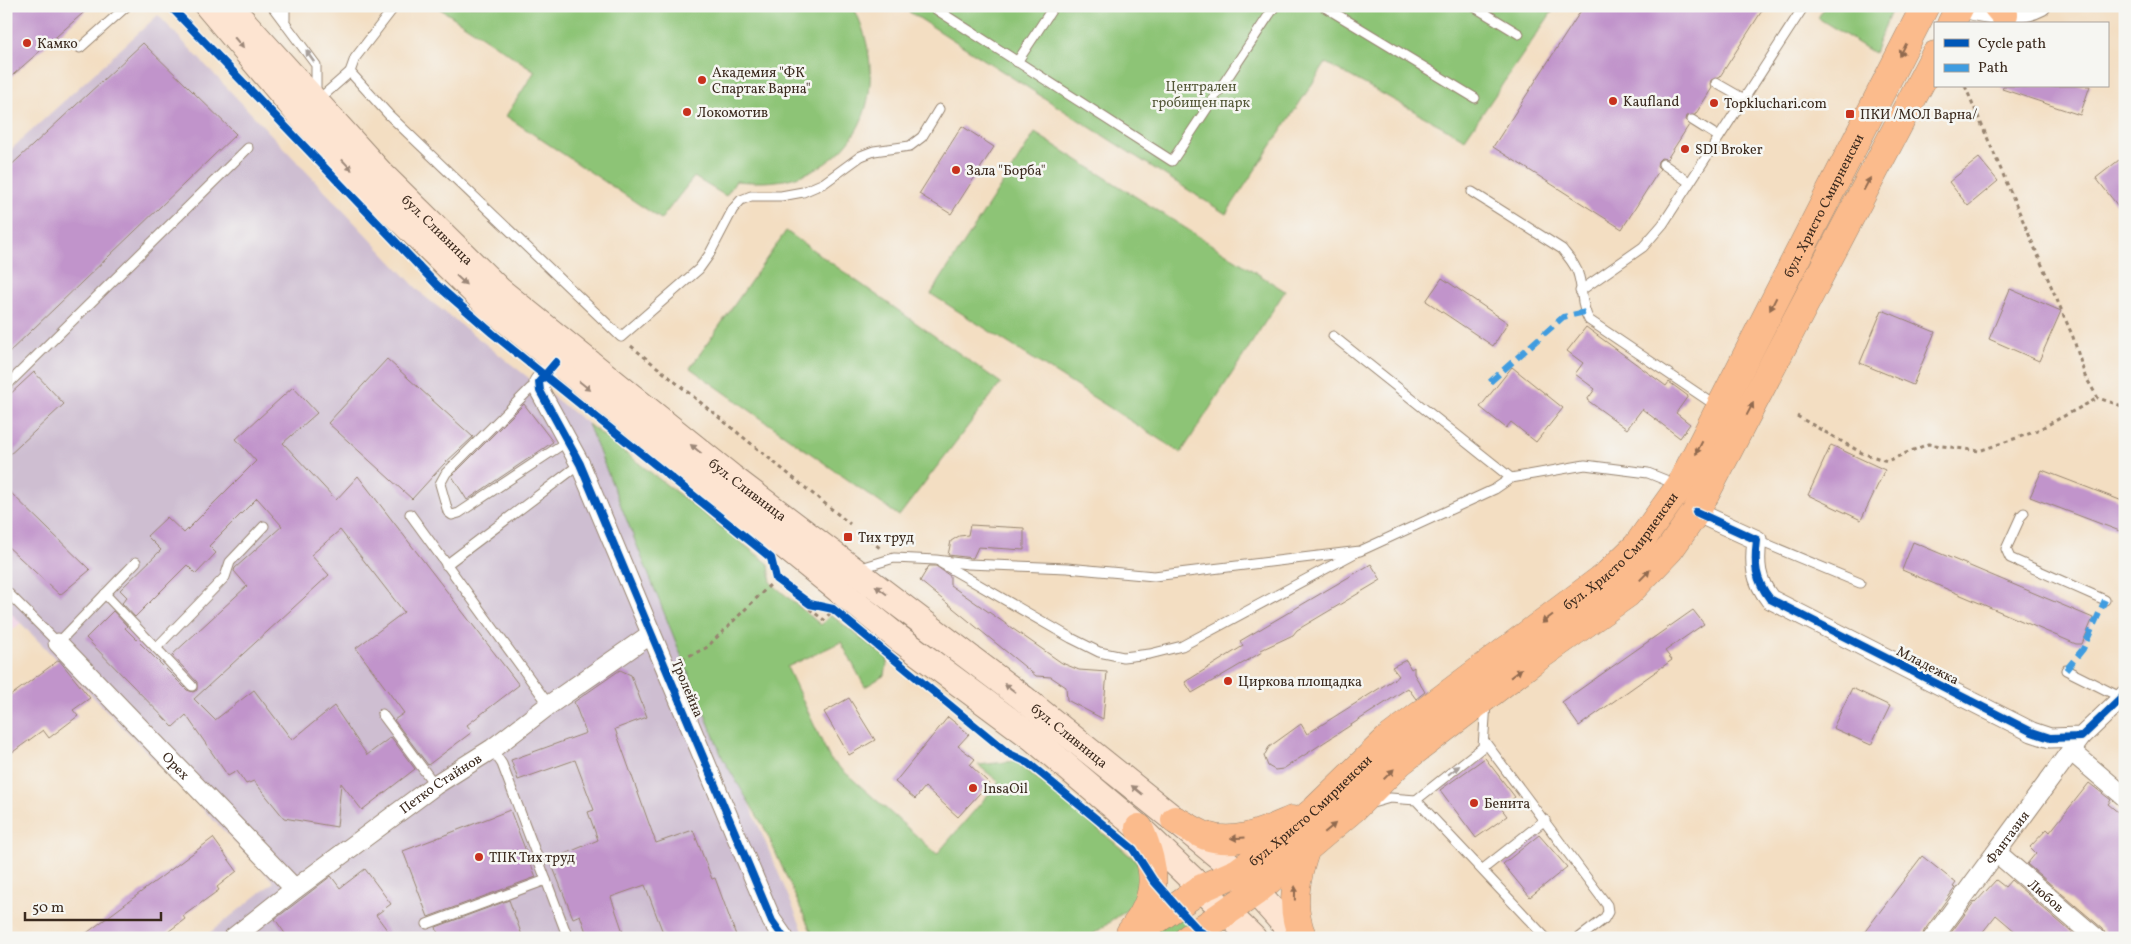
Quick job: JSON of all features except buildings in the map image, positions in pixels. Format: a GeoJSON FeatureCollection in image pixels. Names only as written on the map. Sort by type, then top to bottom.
{"type":"FeatureCollection","features":[{"type":"Feature","properties":{"kind":"main road","name":"бул. Сливница"},"geometry":{"type":"LineString","coordinates":[[208,6],[300,115],[369,189],[465,284],[556,362],[897,637],[1033,738],[1139,828],[1253,938]]}},
{"type":"Feature","properties":{"kind":"main road","name":"бул. Сливница"},"geometry":{"type":"LineString","coordinates":[[229,6],[381,174],[500,291],[731,477],[1023,698],[1175,820],[1247,882],[1297,938]]}},
{"type":"Feature","properties":{"kind":"main road","name":"бул. Христо Смирненски"},"geometry":{"type":"LineString","coordinates":[[1189,938],[1226,912],[1247,882],[1316,809],[1387,740],[1608,574],[1637,546],[1680,486],[1924,6]]}},
{"type":"Feature","properties":{"kind":"main road"},"geometry":{"type":"LineString","coordinates":[[1952,22],[1959,6]]}},
{"type":"Feature","properties":{"kind":"main road","name":"бул. Христо Смирненски"},"geometry":{"type":"LineString","coordinates":[[1128,938],[1202,888],[1247,882],[1306,848],[1354,808],[1400,762],[1486,696],[1627,594],[1670,549],[1696,512],[1934,57]]}},
{"type":"Feature","properties":{"kind":"main road"},"geometry":{"type":"LineString","coordinates":[[1175,820],[1207,836],[1237,839],[1270,829],[1316,809]]}},
{"type":"Feature","properties":{"kind":"main road"},"geometry":{"type":"LineString","coordinates":[[1128,938],[1142,918],[1152,892],[1153,867],[1139,828]]}},
{"type":"Feature","properties":{"kind":"main road"},"geometry":{"type":"LineString","coordinates":[[1303,938],[1295,921],[1295,887],[1306,848]]}},
{"type":"Feature","properties":{"kind":"street"},"geometry":{"type":"LineString","coordinates":[[1959,6],[2020,13],[2040,6]]}},
{"type":"Feature","properties":{"kind":"street"},"geometry":{"type":"LineString","coordinates":[[539,384],[556,362]]}},
{"type":"Feature","properties":{"kind":"street","name":"Тролейна"},"geometry":{"type":"LineString","coordinates":[[539,384],[540,391],[566,442],[580,464],[773,929],[784,938]]}},
{"type":"Feature","properties":{"kind":"street"},"geometry":{"type":"LineString","coordinates":[[1696,512],[1757,540]]}},
{"type":"Feature","properties":{"kind":"street","name":"Младежка"},"geometry":{"type":"LineString","coordinates":[[1757,540],[1756,572],[1760,586],[1770,598],[2032,732],[2076,744]]}},
{"type":"Feature","properties":{"kind":"street","name":"Петко Стайнов"},"geometry":{"type":"LineString","coordinates":[[233,938],[295,889],[435,785],[492,749],[549,705],[651,634]]}},
{"type":"Feature","properties":{"kind":"street","name":"Орех"},"geometry":{"type":"LineString","coordinates":[[58,643],[295,889]]}},
{"type":"Feature","properties":{"kind":"street"},"geometry":{"type":"LineString","coordinates":[[2123,696],[2076,744],[2125,797]]}},
{"type":"Feature","properties":{"kind":"street","name":"Фантазия"},"geometry":{"type":"LineString","coordinates":[[1933,938],[2076,744]]}},
{"type":"Feature","properties":{"kind":"street","name":"Любов"},"geometry":{"type":"LineString","coordinates":[[1997,853],[2096,938]]}},
{"type":"Feature","properties":{"kind":"lane"},"geometry":{"type":"LineString","coordinates":[[80,48],[127,6]]}},
{"type":"Feature","properties":{"kind":"lane"},"geometry":{"type":"LineString","coordinates":[[272,6],[285,20],[316,65],[315,103]]}},
{"type":"Feature","properties":{"kind":"lane"},"geometry":{"type":"LineString","coordinates":[[285,6],[285,20]]}},
{"type":"Feature","properties":{"kind":"lane"},"geometry":{"type":"LineString","coordinates":[[315,103],[350,72],[355,58],[395,6]]}},
{"type":"Feature","properties":{"kind":"lane"},"geometry":{"type":"LineString","coordinates":[[931,6],[1172,161],[1275,6]]}},
{"type":"Feature","properties":{"kind":"lane"},"geometry":{"type":"LineString","coordinates":[[1017,62],[1054,6]]}},
{"type":"Feature","properties":{"kind":"lane"},"geometry":{"type":"LineString","coordinates":[[1323,6],[1475,98]]}},
{"type":"Feature","properties":{"kind":"lane"},"geometry":{"type":"LineString","coordinates":[[1473,6],[1518,34]]}},
{"type":"Feature","properties":{"kind":"lane"},"geometry":{"type":"LineString","coordinates":[[1580,291],[1643,248],[1663,224],[1804,6]]}},
{"type":"Feature","properties":{"kind":"lane"},"geometry":{"type":"LineString","coordinates":[[350,72],[389,115],[621,337],[699,269],[709,255],[733,209],[741,200],[751,196],[781,196],[803,192],[824,183],[861,156],[874,151],[910,146],[922,137],[939,109]]}},
{"type":"Feature","properties":{"kind":"lane"},"geometry":{"type":"LineString","coordinates":[[1716,82],[1744,99]]}},
{"type":"Feature","properties":{"kind":"lane"},"geometry":{"type":"LineString","coordinates":[[1692,120],[1719,137]]}},
{"type":"Feature","properties":{"kind":"lane"},"geometry":{"type":"LineString","coordinates":[[6,386],[248,148]]}},
{"type":"Feature","properties":{"kind":"lane"},"geometry":{"type":"LineString","coordinates":[[1663,164],[1689,182]]}},
{"type":"Feature","properties":{"kind":"lane"},"geometry":{"type":"LineString","coordinates":[[1472,192],[1562,250],[1572,262],[1579,276],[1582,305],[1589,320],[1720,408]]}},
{"type":"Feature","properties":{"kind":"lane"},"geometry":{"type":"LineString","coordinates":[[1334,336],[1511,478]]}},
{"type":"Feature","properties":{"kind":"lane"},"geometry":{"type":"LineString","coordinates":[[539,384],[530,388],[446,473],[440,484],[448,512],[452,515],[459,513],[566,442]]}},
{"type":"Feature","properties":{"kind":"lane"},"geometry":{"type":"LineString","coordinates":[[446,565],[580,464]]}},
{"type":"Feature","properties":{"kind":"lane"},"geometry":{"type":"LineString","coordinates":[[936,560],[1071,638],[1099,652],[1123,656],[1150,654],[1182,646],[1360,551],[1495,489],[1511,478],[1585,465],[1648,473],[1680,486]]}},
{"type":"Feature","properties":{"kind":"lane"},"geometry":{"type":"LineString","coordinates":[[2024,513],[2006,549],[2010,558],[2106,600]]}},
{"type":"Feature","properties":{"kind":"lane"},"geometry":{"type":"LineString","coordinates":[[410,514],[549,705]]}},
{"type":"Feature","properties":{"kind":"lane"},"geometry":{"type":"LineString","coordinates":[[156,648],[226,577],[230,562],[264,526]]}},
{"type":"Feature","properties":{"kind":"lane"},"geometry":{"type":"LineString","coordinates":[[1757,540],[1860,583]]}},
{"type":"Feature","properties":{"kind":"lane"},"geometry":{"type":"LineString","coordinates":[[854,570],[894,558],[968,564],[1067,568],[1154,576],[1360,551]]}},
{"type":"Feature","properties":{"kind":"lane"},"geometry":{"type":"LineString","coordinates":[[6,590],[58,643],[136,562]]}},
{"type":"Feature","properties":{"kind":"lane"},"geometry":{"type":"LineString","coordinates":[[105,594],[192,686]]}},
{"type":"Feature","properties":{"kind":"lane"},"geometry":{"type":"LineString","coordinates":[[2066,670],[2123,696]]}},
{"type":"Feature","properties":{"kind":"lane"},"geometry":{"type":"LineString","coordinates":[[1416,800],[1483,747],[1485,742],[1486,696]]}},
{"type":"Feature","properties":{"kind":"lane"},"geometry":{"type":"LineString","coordinates":[[382,714],[435,785]]}},
{"type":"Feature","properties":{"kind":"lane"},"geometry":{"type":"LineString","coordinates":[[1485,742],[1607,905],[1608,912],[1604,919],[1579,938]]}},
{"type":"Feature","properties":{"kind":"lane"},"geometry":{"type":"LineString","coordinates":[[492,749],[502,764],[568,938]]}},
{"type":"Feature","properties":{"kind":"lane"},"geometry":{"type":"LineString","coordinates":[[1354,808],[1390,798],[1416,800],[1546,938]]}},
{"type":"Feature","properties":{"kind":"lane"},"geometry":{"type":"LineString","coordinates":[[1483,869],[1545,820]]}},
{"type":"Feature","properties":{"kind":"lane"},"geometry":{"type":"LineString","coordinates":[[427,924],[546,880]]}},
{"type":"Feature","properties":{"kind":"path"},"geometry":{"type":"LineString","coordinates":[[1966,88],[2073,337],[2085,376],[2098,398],[2125,407]]}},
{"type":"Feature","properties":{"kind":"path"},"geometry":{"type":"LineString","coordinates":[[621,337],[850,524]]}},
{"type":"Feature","properties":{"kind":"path"},"geometry":{"type":"LineString","coordinates":[[1797,416],[1862,453],[1887,461],[1928,444],[1979,451],[2034,432],[2098,398]]}},
{"type":"Feature","properties":{"kind":"path"},"geometry":{"type":"LineString","coordinates":[[864,535],[881,549]]}},
{"type":"Feature","properties":{"kind":"path"},"geometry":{"type":"LineString","coordinates":[[775,577],[792,595]]}},
{"type":"Feature","properties":{"kind":"path"},"geometry":{"type":"LineString","coordinates":[[775,577],[810,604],[833,609],[840,615]]}},
{"type":"Feature","properties":{"kind":"path"},"geometry":{"type":"LineString","coordinates":[[665,667],[706,648],[775,577]]}},
{"type":"Feature","properties":{"kind":"path"},"geometry":{"type":"LineString","coordinates":[[803,604],[824,620],[833,609]]}},
{"type":"Feature","properties":{"kind":"shaded area"},"geometry":{"type":"Polygon","coordinates":[[[158,15],[424,296],[588,424],[806,938],[203,938],[274,882],[6,608],[6,154],[158,15]]]}},
{"type":"Feature","properties":{"kind":"shaded area"},"geometry":{"type":"Polygon","coordinates":[[[6,608],[21,623],[6,635],[6,608]]]}},
{"type":"Feature","properties":{"kind":"green space","name":"Локомотив"},"geometry":{"type":"Polygon","coordinates":[[[436,6],[853,6],[863,29],[869,53],[870,78],[868,101],[860,123],[848,143],[830,160],[807,173],[790,179],[763,182],[736,181],[726,196],[694,177],[661,219],[506,116],[535,71],[436,6]]]}},
{"type":"Feature","properties":{"kind":"green space","name":"Централен гробищен парк"},"geometry":{"type":"Polygon","coordinates":[[[900,6],[1556,6],[1465,139],[1326,63],[1226,214],[900,6]]]}},
{"type":"Feature","properties":{"kind":"green space"},"geometry":{"type":"Polygon","coordinates":[[[1825,6],[1893,6],[1874,53],[1818,18],[1825,6]]]}},
{"type":"Feature","properties":{"kind":"green space"},"geometry":{"type":"Polygon","coordinates":[[[1035,133],[1285,291],[1181,453],[931,294],[1035,133]]]}},
{"type":"Feature","properties":{"kind":"green space"},"geometry":{"type":"Polygon","coordinates":[[[786,231],[1001,383],[899,516],[690,368],[786,231]]]}},
{"type":"Feature","properties":{"kind":"green space"},"geometry":{"type":"Polygon","coordinates":[[[588,424],[769,564],[771,583],[821,625],[831,615],[888,659],[885,675],[865,687],[841,642],[787,667],[830,759],[937,854],[999,782],[978,765],[1016,761],[1140,864],[1140,896],[1128,909],[1088,938],[814,938],[765,829],[723,759],[588,424]]]}},
{"type":"Feature","properties":{"kind":"green space"},"geometry":{"type":"Polygon","coordinates":[[[1176,906],[1199,931],[1189,938],[1130,938],[1176,906]]]}},
{"type":"Feature","properties":{"kind":"marked path"},"geometry":{"type":"LineString","coordinates":[[1490,382],[1563,317],[1585,312]]}},
{"type":"Feature","properties":{"kind":"marked path"},"geometry":{"type":"LineString","coordinates":[[2066,670],[2083,649],[2105,600]]}},
{"type":"Feature","properties":{"kind":"cycle path"},"geometry":{"type":"LineString","coordinates":[[170,6],[437,285],[492,333],[771,558],[776,579],[810,604],[833,609],[1008,753],[1027,762],[1133,849],[1153,880],[1199,931],[1211,938]]}},
{"type":"Feature","properties":{"kind":"cycle path"},"geometry":{"type":"LineString","coordinates":[[556,362],[539,382],[540,391],[580,464],[772,921],[784,938]]}},
{"type":"Feature","properties":{"kind":"cycle path"},"geometry":{"type":"LineString","coordinates":[[1696,512],[1757,540],[1757,571],[1761,585],[1770,599],[2032,732],[2050,738],[2081,737],[2125,695]]}},
{"type":"Feature","properties":{"kind":"place","name":"Камко"},"geometry":{"type":"Point","coordinates":[27,43]}},
{"type":"Feature","properties":{"kind":"place","name":"Академия \"ФК Спартак Варна\""},"geometry":{"type":"Point","coordinates":[702,80]}},
{"type":"Feature","properties":{"kind":"place","name":"Kaufland"},"geometry":{"type":"Point","coordinates":[1613,101]}},
{"type":"Feature","properties":{"kind":"place","name":"Topkluchari.com"},"geometry":{"type":"Point","coordinates":[1714,103]}},
{"type":"Feature","properties":{"kind":"place","name":"Локомотив"},"geometry":{"type":"Point","coordinates":[687,112]}},
{"type":"Feature","properties":{"kind":"place","name":"ПКИ /МОЛ Варна/"},"geometry":{"type":"Point","coordinates":[1850,114]}},
{"type":"Feature","properties":{"kind":"place","name":"SDI Broker"},"geometry":{"type":"Point","coordinates":[1685,149]}},
{"type":"Feature","properties":{"kind":"place","name":"Зала \"Борба\""},"geometry":{"type":"Point","coordinates":[956,170]}},
{"type":"Feature","properties":{"kind":"place","name":"Тих труд"},"geometry":{"type":"Point","coordinates":[848,537]}},
{"type":"Feature","properties":{"kind":"place","name":"Циркова площадка"},"geometry":{"type":"Point","coordinates":[1228,681]}},
{"type":"Feature","properties":{"kind":"place","name":"InsaOil"},"geometry":{"type":"Point","coordinates":[973,788]}},
{"type":"Feature","properties":{"kind":"place","name":"Бенита"},"geometry":{"type":"Point","coordinates":[1474,803]}},
{"type":"Feature","properties":{"kind":"place","name":"ТПК Тих труд"},"geometry":{"type":"Point","coordinates":[479,857]}}]}
